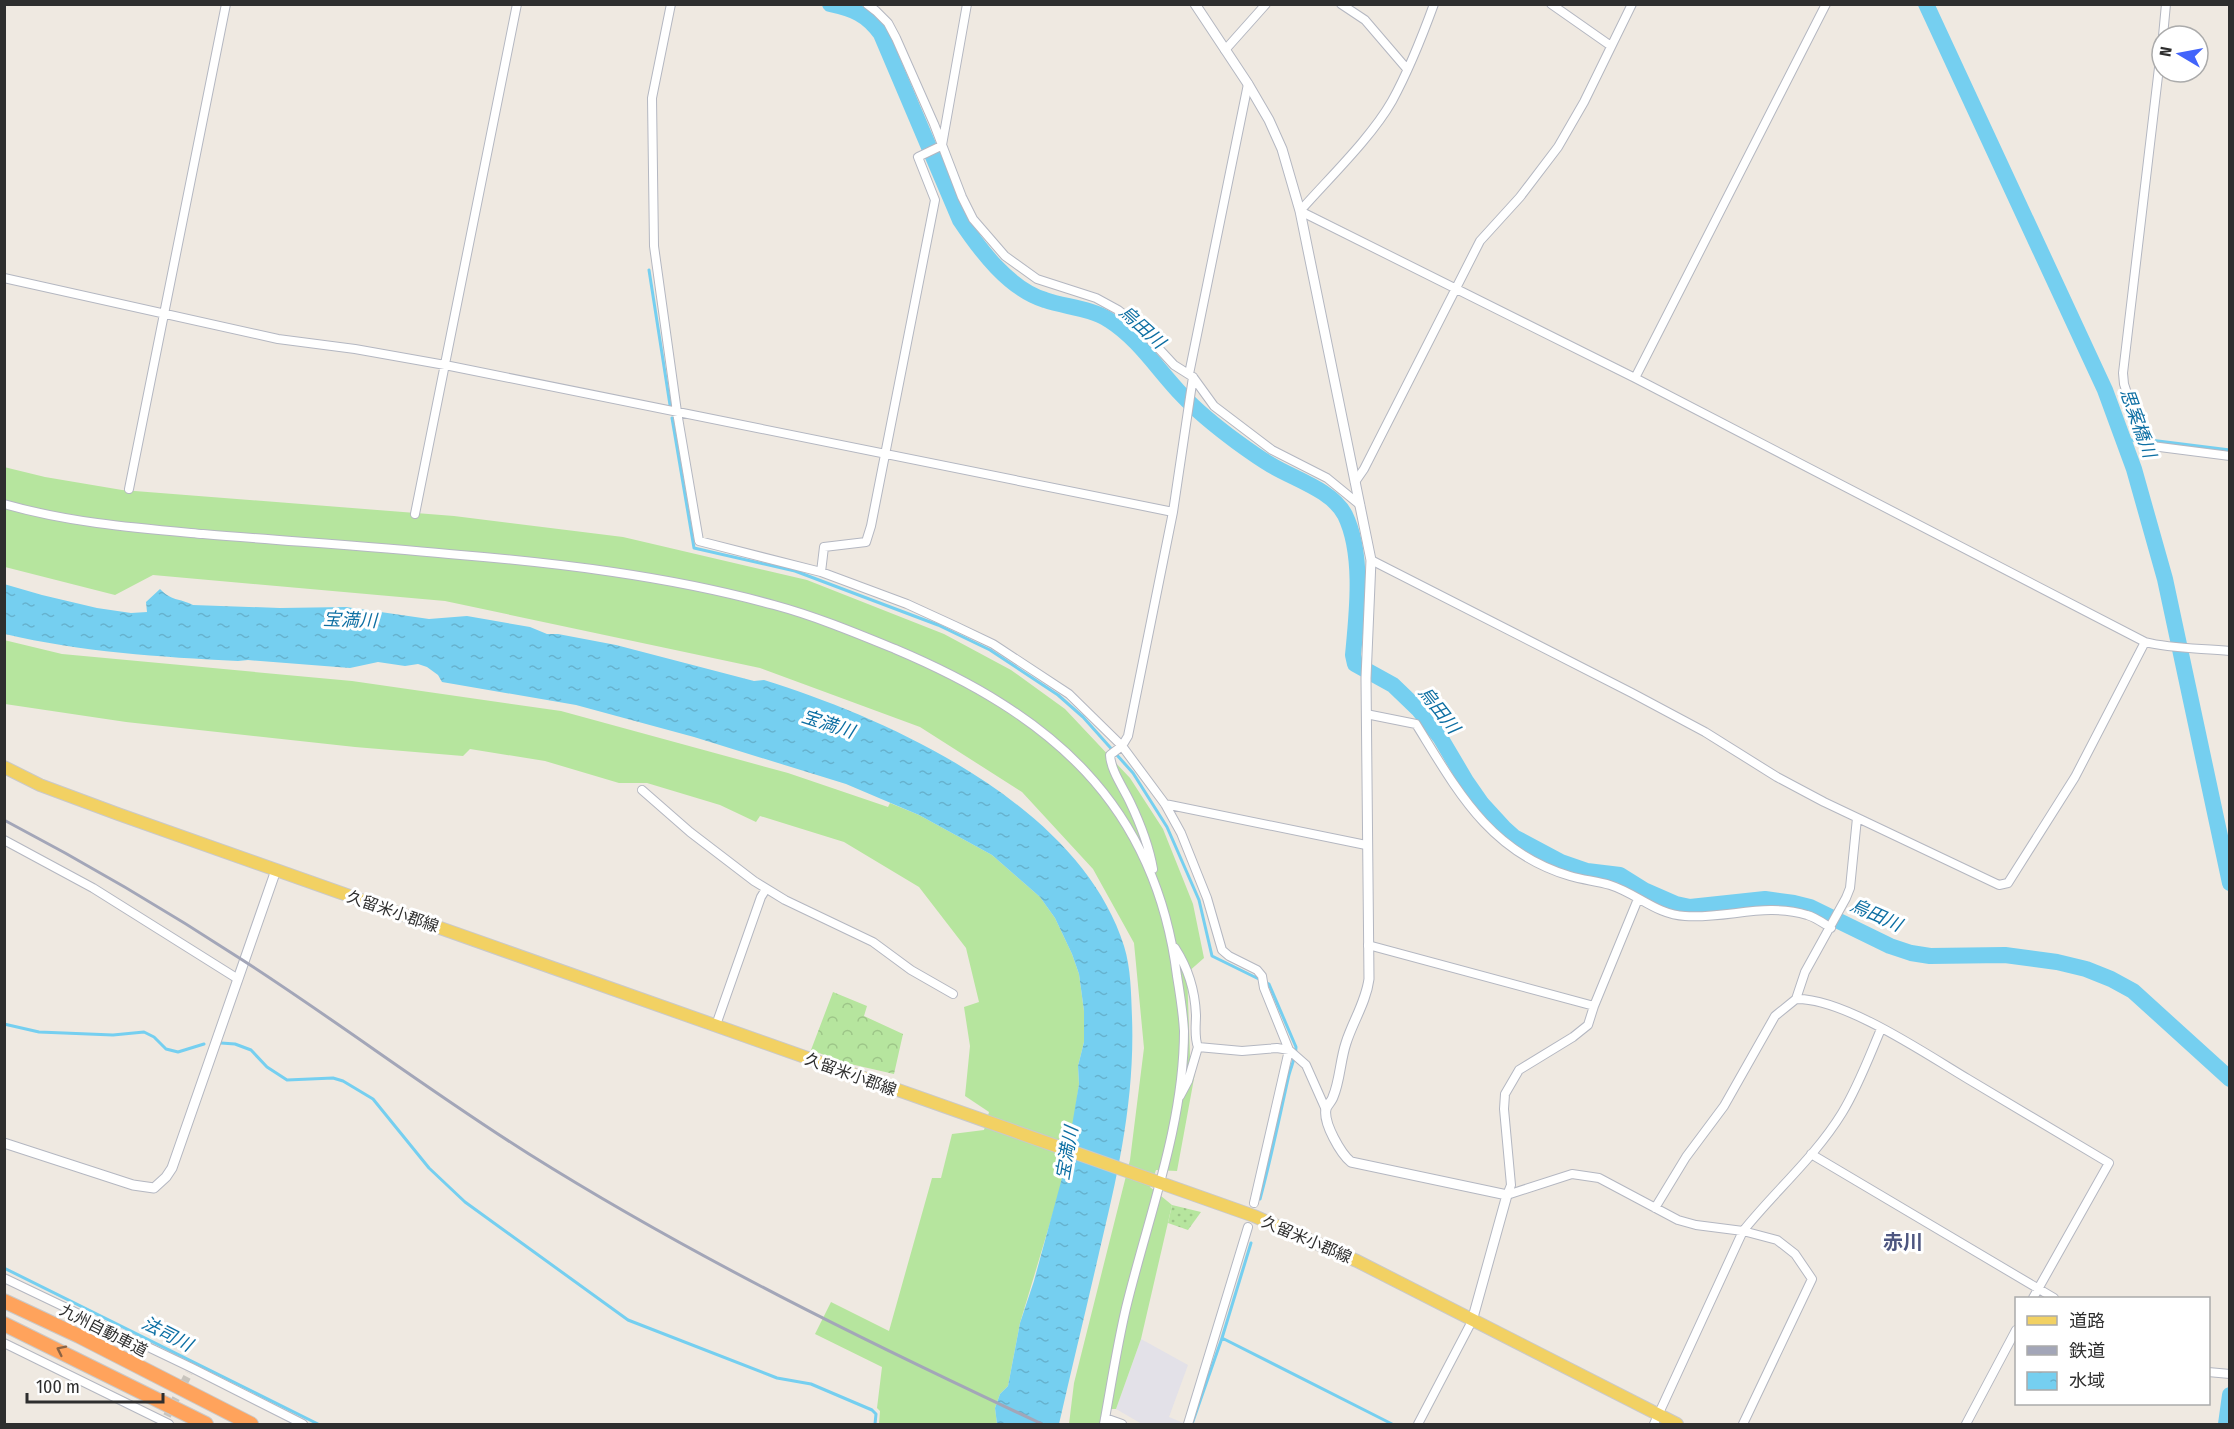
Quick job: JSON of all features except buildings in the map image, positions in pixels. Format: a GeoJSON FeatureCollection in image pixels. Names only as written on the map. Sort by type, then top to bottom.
{"type":"FeatureCollection","features":[{"type":"Feature","properties":{"kind":"highway","name":"九州自動車道"},"geometry":{"type":"LineString","coordinates":[[4,1300],[251,1425]]}},
{"type":"Feature","properties":{"kind":"highway"},"geometry":{"type":"LineString","coordinates":[[4,1324],[206,1425]]}},
{"type":"Feature","properties":{"kind":"main road","name":"久留米小郡線"},"geometry":{"type":"LineString","coordinates":[[4,767],[51,789],[276,870],[1254,1216],[1358,1261],[1657,1420],[1677,1425]]}},
{"type":"Feature","properties":{"kind":"street"},"geometry":{"type":"LineString","coordinates":[[129,489],[226,4]]}},
{"type":"Feature","properties":{"kind":"street"},"geometry":{"type":"LineString","coordinates":[[415,514],[517,4]]}},
{"type":"Feature","properties":{"kind":"street"},"geometry":{"type":"LineString","coordinates":[[670,4],[652,98],[653,228],[677,412],[699,541],[821,572],[907,604],[993,644],[1069,694],[1122,746],[1165,804],[1193,862],[1207,898],[1222,950],[1257,970],[1262,976],[1264,988],[1289,1050],[1306,1065],[1326,1110],[1328,1124],[1342,1155],[1351,1162],[1508,1195],[1572,1174],[1599,1178],[1678,1220],[1696,1226],[1743,1231],[1777,1240],[1785,1245],[1795,1254],[1812,1279],[1743,1425]]}},
{"type":"Feature","properties":{"kind":"street"},"geometry":{"type":"LineString","coordinates":[[867,4],[888,23],[896,38],[934,124],[939,147],[973,219],[1005,256],[1037,279],[1096,298],[1118,310],[1136,324],[1174,365],[1191,375],[1214,406],[1272,450],[1327,478],[1360,505]]}},
{"type":"Feature","properties":{"kind":"street"},"geometry":{"type":"LineString","coordinates":[[939,147],[967,4]]}},
{"type":"Feature","properties":{"kind":"street"},"geometry":{"type":"LineString","coordinates":[[1195,4],[1248,84],[1280,143],[1300,211],[1371,560],[1366,656],[1369,978],[1367,994],[1346,1041],[1334,1097],[1326,1110]]}},
{"type":"Feature","properties":{"kind":"street"},"geometry":{"type":"LineString","coordinates":[[1225,50],[1266,4]]}},
{"type":"Feature","properties":{"kind":"street"},"geometry":{"type":"LineString","coordinates":[[1341,4],[1365,20],[1407,69]]}},
{"type":"Feature","properties":{"kind":"street"},"geometry":{"type":"LineString","coordinates":[[1300,211],[1367,135],[1391,102],[1426,29],[1434,4]]}},
{"type":"Feature","properties":{"kind":"street"},"geometry":{"type":"LineString","coordinates":[[1551,4],[1611,46]]}},
{"type":"Feature","properties":{"kind":"street"},"geometry":{"type":"LineString","coordinates":[[1355,482],[1364,469],[1480,241],[1543,170],[1558,147],[1584,102],[1632,4]]}},
{"type":"Feature","properties":{"kind":"street"},"geometry":{"type":"LineString","coordinates":[[1635,378],[1826,4]]}},
{"type":"Feature","properties":{"kind":"street"},"geometry":{"type":"LineString","coordinates":[[2164,24],[2166,4]]}},
{"type":"Feature","properties":{"kind":"street"},"geometry":{"type":"LineString","coordinates":[[1155,881],[1151,855],[1131,803],[1110,763],[1110,754],[1122,746],[1128,736],[1173,512],[1189,412],[1191,375],[1248,84]]}},
{"type":"Feature","properties":{"kind":"street"},"geometry":{"type":"LineString","coordinates":[[2157,84],[2123,373],[2124,384],[2144,445],[2229,456]]}},
{"type":"Feature","properties":{"kind":"street"},"geometry":{"type":"LineString","coordinates":[[821,572],[824,547],[866,542],[935,200],[918,157],[939,147]]}},
{"type":"Feature","properties":{"kind":"street"},"geometry":{"type":"LineString","coordinates":[[1300,211],[1635,378],[2145,642],[2165,647],[2194,647],[2229,651]]}},
{"type":"Feature","properties":{"kind":"street"},"geometry":{"type":"LineString","coordinates":[[4,278],[278,339],[445,365],[1173,512]]}},
{"type":"Feature","properties":{"kind":"street"},"geometry":{"type":"LineString","coordinates":[[4,504],[64,518],[120,527],[453,554],[569,567],[668,581],[777,605],[910,655],[975,686],[1018,713],[1058,745],[1098,786],[1128,828],[1155,881],[1166,913],[1173,946],[1184,1026],[1183,1063],[1177,1103],[1126,1310],[1105,1421],[1122,1425]]}},
{"type":"Feature","properties":{"kind":"street"},"geometry":{"type":"LineString","coordinates":[[1371,560],[1705,732],[1777,777],[1857,818],[1999,885],[2008,883],[2075,777],[2145,642]]}},
{"type":"Feature","properties":{"kind":"street"},"geometry":{"type":"LineString","coordinates":[[1366,714],[1416,723],[1460,796],[1490,830],[1519,851],[1558,872],[1611,886],[1665,912],[1682,916],[1706,916],[1765,908],[1809,915],[1832,926]]}},
{"type":"Feature","properties":{"kind":"street"},"geometry":{"type":"LineString","coordinates":[[642,790],[690,832],[766,889],[873,942],[911,970],[953,994]]}},
{"type":"Feature","properties":{"kind":"street"},"geometry":{"type":"LineString","coordinates":[[1165,804],[1366,845]]}},
{"type":"Feature","properties":{"kind":"street"},"geometry":{"type":"LineString","coordinates":[[1655,1208],[1686,1157],[1724,1106],[1775,1016],[1796,999],[1805,972],[1832,926],[1850,888],[1857,818]]}},
{"type":"Feature","properties":{"kind":"street"},"geometry":{"type":"LineString","coordinates":[[4,840],[93,888],[238,979]]}},
{"type":"Feature","properties":{"kind":"street"},"geometry":{"type":"LineString","coordinates":[[4,1143],[133,1185],[154,1188],[160,1183],[172,1168],[276,870]]}},
{"type":"Feature","properties":{"kind":"street"},"geometry":{"type":"LineString","coordinates":[[716,1025],[761,897],[766,889]]}},
{"type":"Feature","properties":{"kind":"street"},"geometry":{"type":"LineString","coordinates":[[1418,1425],[1472,1321],[1511,1185],[1504,1109],[1505,1094],[1519,1070],[1588,1025],[1638,898]]}},
{"type":"Feature","properties":{"kind":"street"},"geometry":{"type":"LineString","coordinates":[[1368,945],[1594,1006]]}},
{"type":"Feature","properties":{"kind":"street"},"geometry":{"type":"LineString","coordinates":[[1173,946],[1183,961],[1192,983],[1198,1047],[1188,1081],[1177,1103]]}},
{"type":"Feature","properties":{"kind":"street"},"geometry":{"type":"LineString","coordinates":[[1796,999],[1809,999],[1841,1009],[1881,1029],[2109,1163],[2034,1297]]}},
{"type":"Feature","properties":{"kind":"street"},"geometry":{"type":"LineString","coordinates":[[1657,1420],[1743,1231],[1842,1114],[1881,1029]]}},
{"type":"Feature","properties":{"kind":"street"},"geometry":{"type":"LineString","coordinates":[[1198,1047],[1242,1051],[1277,1048],[1289,1050]]}},
{"type":"Feature","properties":{"kind":"street"},"geometry":{"type":"LineString","coordinates":[[1254,1203],[1289,1050]]}},
{"type":"Feature","properties":{"kind":"street"},"geometry":{"type":"LineString","coordinates":[[1810,1154],[2051,1297]]}},
{"type":"Feature","properties":{"kind":"street"},"geometry":{"type":"LineString","coordinates":[[1188,1425],[1248,1227]]}},
{"type":"Feature","properties":{"kind":"street"},"geometry":{"type":"LineString","coordinates":[[4,1278],[303,1425]]}},
{"type":"Feature","properties":{"kind":"street"},"geometry":{"type":"LineString","coordinates":[[1965,1425],[2015,1332]]}},
{"type":"Feature","properties":{"kind":"street"},"geometry":{"type":"LineString","coordinates":[[4,1343],[166,1421]]}},
{"type":"Feature","properties":{"kind":"street"},"geometry":{"type":"LineString","coordinates":[[2210,1372],[2229,1374]]}},
{"type":"Feature","properties":{"kind":"shaded area"},"geometry":{"type":"Polygon","coordinates":[[[1141,1339],[1188,1365],[1169,1417],[1186,1424],[1142,1424],[1116,1409],[1141,1339]]]}},
{"type":"Feature","properties":{"kind":"green space"},"geometry":{"type":"Polygon","coordinates":[[[4,467],[45,477],[122,490],[454,516],[623,537],[807,580],[944,634],[1011,670],[1065,709],[1130,778],[1163,829],[1193,904],[1204,958],[1187,973],[1190,1056],[1195,1073],[1177,1171],[1156,1170],[1150,1187],[1172,1205],[1141,1339],[1116,1409],[1103,1409],[1100,1424],[1069,1424],[1074,1383],[1130,1160],[1144,1048],[1134,943],[1093,869],[1022,792],[920,727],[760,668],[445,601],[153,575],[115,595],[5,567],[4,467]]]}},
{"type":"Feature","properties":{"kind":"green space"},"geometry":{"type":"Polygon","coordinates":[[[4,640],[62,654],[352,681],[561,711],[788,773],[888,807],[890,803],[919,815],[992,855],[1040,897],[1055,918],[1079,974],[1084,1011],[1084,1042],[1078,1066],[1079,1084],[1073,1127],[1059,1193],[1020,1323],[1008,1386],[1000,1394],[995,1408],[997,1424],[879,1424],[880,1411],[877,1408],[882,1367],[815,1334],[831,1302],[889,1331],[932,1178],[941,1178],[952,1134],[984,1130],[989,1112],[965,1096],[970,1046],[964,1007],[979,1002],[966,948],[919,887],[844,842],[760,816],[756,822],[720,805],[647,783],[619,783],[545,761],[470,749],[463,756],[355,747],[126,722],[5,704],[4,640]]]}},
{"type":"Feature","properties":{"kind":"green space"},"geometry":{"type":"Polygon","coordinates":[[[833,992],[867,1006],[864,1016],[903,1034],[894,1074],[846,1063],[811,1050],[833,992]]]}},
{"type":"Feature","properties":{"kind":"green space"},"geometry":{"type":"Polygon","coordinates":[[[1172,1205],[1201,1212],[1188,1230],[1168,1223],[1172,1205]]]}},
{"type":"Feature","properties":{"kind":"water","name":"宝満川"},"geometry":{"type":"Polygon","coordinates":[[[4,584],[97,608],[131,613],[147,612],[146,602],[160,589],[172,597],[193,605],[280,608],[346,607],[429,619],[467,616],[530,627],[547,634],[616,645],[754,681],[764,680],[815,697],[923,745],[976,776],[1025,811],[1067,851],[1101,896],[1124,946],[1131,990],[1131,1077],[1124,1136],[1113,1194],[1059,1424],[997,1424],[995,1408],[1000,1394],[1008,1386],[1020,1323],[1034,1281],[1065,1167],[1079,1084],[1078,1066],[1084,1042],[1084,1011],[1079,974],[1055,918],[1040,897],[992,855],[919,815],[846,784],[694,737],[576,705],[442,682],[438,675],[418,664],[405,666],[378,662],[350,668],[248,660],[179,658],[63,645],[5,634],[4,584]]]}},
{"type":"Feature","properties":{"kind":"waterway","name":"烏田川"},"geometry":{"type":"LineString","coordinates":[[830,4],[859,13],[881,34],[960,220],[996,267],[1032,295],[1094,313],[1109,320],[1130,336],[1182,395],[1215,425],[1262,460],[1312,486],[1339,506],[1351,530],[1357,565],[1358,584],[1353,655],[1355,664],[1393,685],[1419,710],[1440,737],[1482,804],[1514,837],[1561,862],[1587,871],[1620,875],[1644,890],[1676,904],[1690,907],[1765,899],[1794,903],[1810,907],[1890,946],[1911,953],[1930,956],[2005,955],[2057,962],[2086,969],[2133,991],[2230,1079]]}},
{"type":"Feature","properties":{"kind":"waterway","name":"思案橋川"},"geometry":{"type":"LineString","coordinates":[[1926,4],[2105,390],[2134,469],[2165,579],[2230,883]]}},
{"type":"Feature","properties":{"kind":"waterway"},"geometry":{"type":"LineString","coordinates":[[649,270],[670,405]]}},
{"type":"Feature","properties":{"kind":"waterway"},"geometry":{"type":"LineString","coordinates":[[672,418],[694,548],[795,571],[938,625],[990,650],[1058,695],[1083,717],[1133,773],[1167,827],[1199,900],[1212,956],[1269,984],[1296,1047],[1260,1199]]}},
{"type":"Feature","properties":{"kind":"waterway"},"geometry":{"type":"LineString","coordinates":[[2123,439],[2139,441]]}},
{"type":"Feature","properties":{"kind":"waterway"},"geometry":{"type":"LineString","coordinates":[[2150,440],[2230,450]]}},
{"type":"Feature","properties":{"kind":"waterway"},"geometry":{"type":"LineString","coordinates":[[4,1024],[39,1032],[113,1035],[144,1032],[154,1037],[166,1049],[178,1052],[204,1044]]}},
{"type":"Feature","properties":{"kind":"waterway"},"geometry":{"type":"LineString","coordinates":[[221,1043],[235,1044],[251,1050],[267,1067],[287,1080],[333,1078],[343,1081],[373,1099],[429,1168],[465,1202],[628,1320],[777,1378],[811,1384],[872,1410],[876,1414],[875,1424]]}},
{"type":"Feature","properties":{"kind":"waterway"},"geometry":{"type":"LineString","coordinates":[[1251,1243],[1222,1338],[1392,1424]]}},
{"type":"Feature","properties":{"kind":"waterway","name":"法司川"},"geometry":{"type":"LineString","coordinates":[[4,1268],[318,1424]]}},
{"type":"Feature","properties":{"kind":"waterway"},"geometry":{"type":"LineString","coordinates":[[1192,1424],[1222,1338]]}},
{"type":"Feature","properties":{"kind":"waterway","name":"思案橋川"},"geometry":{"type":"LineString","coordinates":[[2226,1424],[2230,1395]]}},
{"type":"Feature","properties":{"kind":"tunnel"},"geometry":{"type":"LineString","coordinates":[[167,1416],[189,1373]]}},
{"type":"Feature","properties":{"kind":"railway"},"geometry":{"type":"LineString","coordinates":[[4,820],[65,853],[215,942],[493,1131],[591,1192],[781,1297],[1042,1424]]}},
{"type":"Feature","properties":{"kind":"district","name":"赤川"},"geometry":{"type":"Point","coordinates":[1903,1242]}}]}
